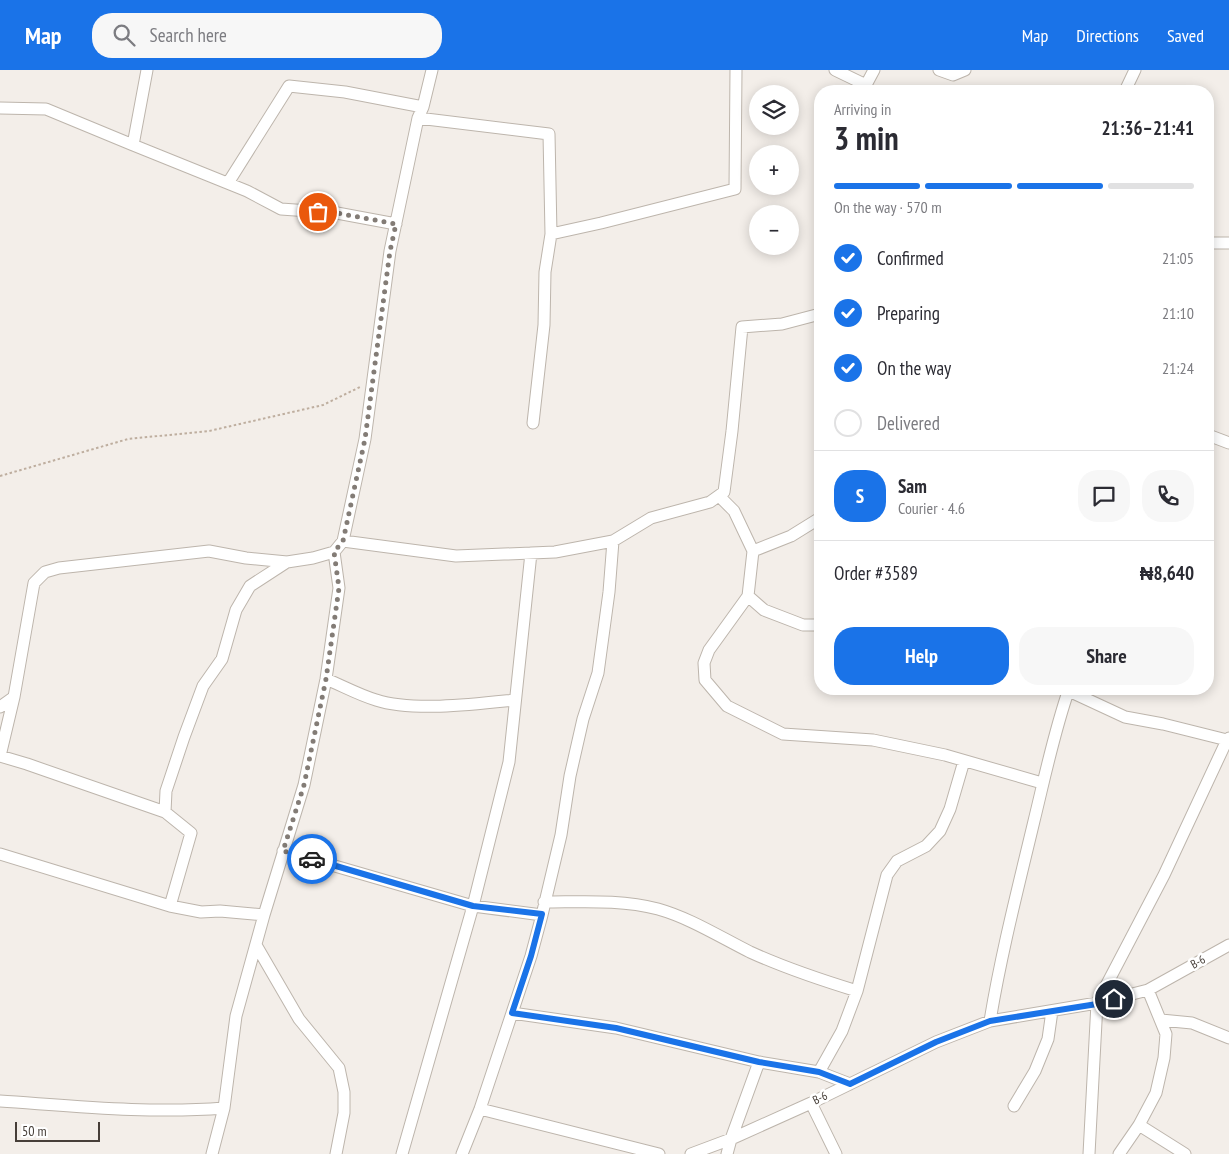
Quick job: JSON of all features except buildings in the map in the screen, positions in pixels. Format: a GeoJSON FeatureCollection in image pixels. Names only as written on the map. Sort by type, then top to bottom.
{"type":"FeatureCollection","features":[{"type":"Feature","properties":{"kind":"street"},"geometry":{"type":"LineString","coordinates":[[133,145],[147,70]]}},
{"type":"Feature","properties":{"kind":"street"},"geometry":{"type":"LineString","coordinates":[[170,906],[191,833],[164,812],[0,756],[14,696],[34,583],[45,572],[60,568],[209,551],[246,558],[287,562],[334,552],[343,541],[365,439],[390,251],[418,118],[423,107],[432,70]]}},
{"type":"Feature","properties":{"kind":"street"},"geometry":{"type":"LineString","coordinates":[[551,234],[735,189],[736,70]]}},
{"type":"Feature","properties":{"kind":"street"},"geometry":{"type":"LineString","coordinates":[[835,70],[862,85]]}},
{"type":"Feature","properties":{"kind":"street"},"geometry":{"type":"LineString","coordinates":[[869,85],[874,70]]}},
{"type":"Feature","properties":{"kind":"street"},"geometry":{"type":"LineString","coordinates":[[939,70],[953,75],[965,70]]}},
{"type":"Feature","properties":{"kind":"street"},"geometry":{"type":"LineString","coordinates":[[1128,85],[1135,70]]}},
{"type":"Feature","properties":{"kind":"street"},"geometry":{"type":"LineString","coordinates":[[228,183],[288,86],[345,92],[423,107]]}},
{"type":"Feature","properties":{"kind":"street"},"geometry":{"type":"LineString","coordinates":[[0,108],[46,109],[228,183],[281,209],[337,213],[396,224]]}},
{"type":"Feature","properties":{"kind":"street"},"geometry":{"type":"LineString","coordinates":[[418,118],[549,134],[551,234],[545,272],[544,324],[533,423]]}},
{"type":"Feature","properties":{"kind":"street"},"geometry":{"type":"LineString","coordinates":[[1214,243],[1229,243]]}},
{"type":"Feature","properties":{"kind":"street"},"geometry":{"type":"LineString","coordinates":[[343,541],[456,556],[555,552],[613,541],[651,518],[710,502],[724,492],[742,327],[782,324],[814,316]]}},
{"type":"Feature","properties":{"kind":"street"},"geometry":{"type":"LineString","coordinates":[[1214,437],[1229,443]]}},
{"type":"Feature","properties":{"kind":"street"},"geometry":{"type":"LineString","coordinates":[[719,496],[734,511],[753,551],[748,596],[709,650],[704,663],[706,680],[727,706],[782,734],[873,740],[964,761],[1042,783]]}},
{"type":"Feature","properties":{"kind":"street"},"geometry":{"type":"LineString","coordinates":[[753,551],[791,536],[814,522]]}},
{"type":"Feature","properties":{"kind":"street"},"geometry":{"type":"LineString","coordinates":[[462,1154],[480,1109],[531,956],[542,914],[561,835],[570,776],[583,719],[598,672],[609,592],[613,541]]}},
{"type":"Feature","properties":{"kind":"street"},"geometry":{"type":"LineString","coordinates":[[212,1154],[224,1108],[236,1016],[264,915],[304,785],[326,679],[339,588],[334,552]]}},
{"type":"Feature","properties":{"kind":"street"},"geometry":{"type":"LineString","coordinates":[[402,1154],[473,906],[509,762],[531,553]]}},
{"type":"Feature","properties":{"kind":"street"},"geometry":{"type":"LineString","coordinates":[[164,812],[166,791],[181,745],[204,686],[222,659],[236,610],[250,586],[287,562]]}},
{"type":"Feature","properties":{"kind":"street"},"geometry":{"type":"LineString","coordinates":[[748,596],[764,610],[803,624],[814,625]]}},
{"type":"Feature","properties":{"kind":"street"},"geometry":{"type":"LineString","coordinates":[[326,679],[377,701],[400,705],[470,705],[516,700]]}},
{"type":"Feature","properties":{"kind":"street"},"geometry":{"type":"LineString","coordinates":[[990,1021],[996,982],[1042,783],[1067,695]]}},
{"type":"Feature","properties":{"kind":"street"},"geometry":{"type":"LineString","coordinates":[[1079,695],[1125,717],[1228,739],[1164,875],[1097,1004],[1089,1154]]}},
{"type":"Feature","properties":{"kind":"street"},"geometry":{"type":"LineString","coordinates":[[0,707],[14,696]]}},
{"type":"Feature","properties":{"kind":"street"},"geometry":{"type":"LineString","coordinates":[[819,1072],[842,1031],[857,991],[887,875],[896,861],[926,846],[940,831],[950,809],[964,761]]}},
{"type":"Feature","properties":{"kind":"street"},"geometry":{"type":"LineString","coordinates":[[283,851],[473,906],[542,914]]}},
{"type":"Feature","properties":{"kind":"street"},"geometry":{"type":"LineString","coordinates":[[0,854],[170,906],[201,912],[264,915]]}},
{"type":"Feature","properties":{"kind":"street"},"geometry":{"type":"LineString","coordinates":[[544,902],[625,903],[658,909],[708,929],[751,952],[805,975],[857,991]]}},
{"type":"Feature","properties":{"kind":"street"},"geometry":{"type":"LineString","coordinates":[[256,945],[299,1019],[339,1068],[344,1092],[344,1113],[336,1154]]}},
{"type":"Feature","properties":{"kind":"street","name":"B-6"},"geometry":{"type":"LineString","coordinates":[[691,1154],[731,1139],[811,1103],[936,1042],[990,1021],[1097,1004],[1148,990],[1229,945]]}},
{"type":"Feature","properties":{"kind":"street"},"geometry":{"type":"LineString","coordinates":[[1119,1154],[1139,1125],[1156,1093],[1164,1058],[1166,1034],[1148,990]]}},
{"type":"Feature","properties":{"kind":"street"},"geometry":{"type":"LineString","coordinates":[[1014,1106],[1035,1071],[1048,1039],[1052,1011]]}},
{"type":"Feature","properties":{"kind":"street"},"geometry":{"type":"LineString","coordinates":[[512,1013],[616,1028],[759,1062],[819,1072],[850,1084]]}},
{"type":"Feature","properties":{"kind":"street"},"geometry":{"type":"LineString","coordinates":[[1161,1020],[1192,1023],[1229,1038]]}},
{"type":"Feature","properties":{"kind":"street"},"geometry":{"type":"LineString","coordinates":[[727,1154],[759,1062]]}},
{"type":"Feature","properties":{"kind":"street"},"geometry":{"type":"LineString","coordinates":[[0,1101],[82,1107],[192,1111],[224,1108]]}},
{"type":"Feature","properties":{"kind":"street"},"geometry":{"type":"LineString","coordinates":[[811,1103],[836,1154]]}},
{"type":"Feature","properties":{"kind":"street"},"geometry":{"type":"LineString","coordinates":[[480,1109],[659,1154]]}},
{"type":"Feature","properties":{"kind":"street"},"geometry":{"type":"LineString","coordinates":[[1139,1125],[1185,1154]]}},
{"type":"Feature","properties":{"kind":"path"},"geometry":{"type":"LineString","coordinates":[[0,476],[128,439],[209,431],[323,405],[373,380]]}},
{"type":"Feature","properties":{"kind":"way so far"},"geometry":{"type":"LineString","coordinates":[[312,859],[283,851],[304,785],[326,679],[339,588],[334,552],[343,541],[365,439],[390,251],[396,224],[337,213],[318,212]]}},
{"type":"Feature","properties":{"kind":"route"},"geometry":{"type":"LineString","coordinates":[[312,859],[473,906],[542,914],[531,956],[512,1013],[616,1028],[759,1062],[819,1072],[850,1084],[936,1042],[990,1021],[1097,1004],[1114,999]]}}]}
